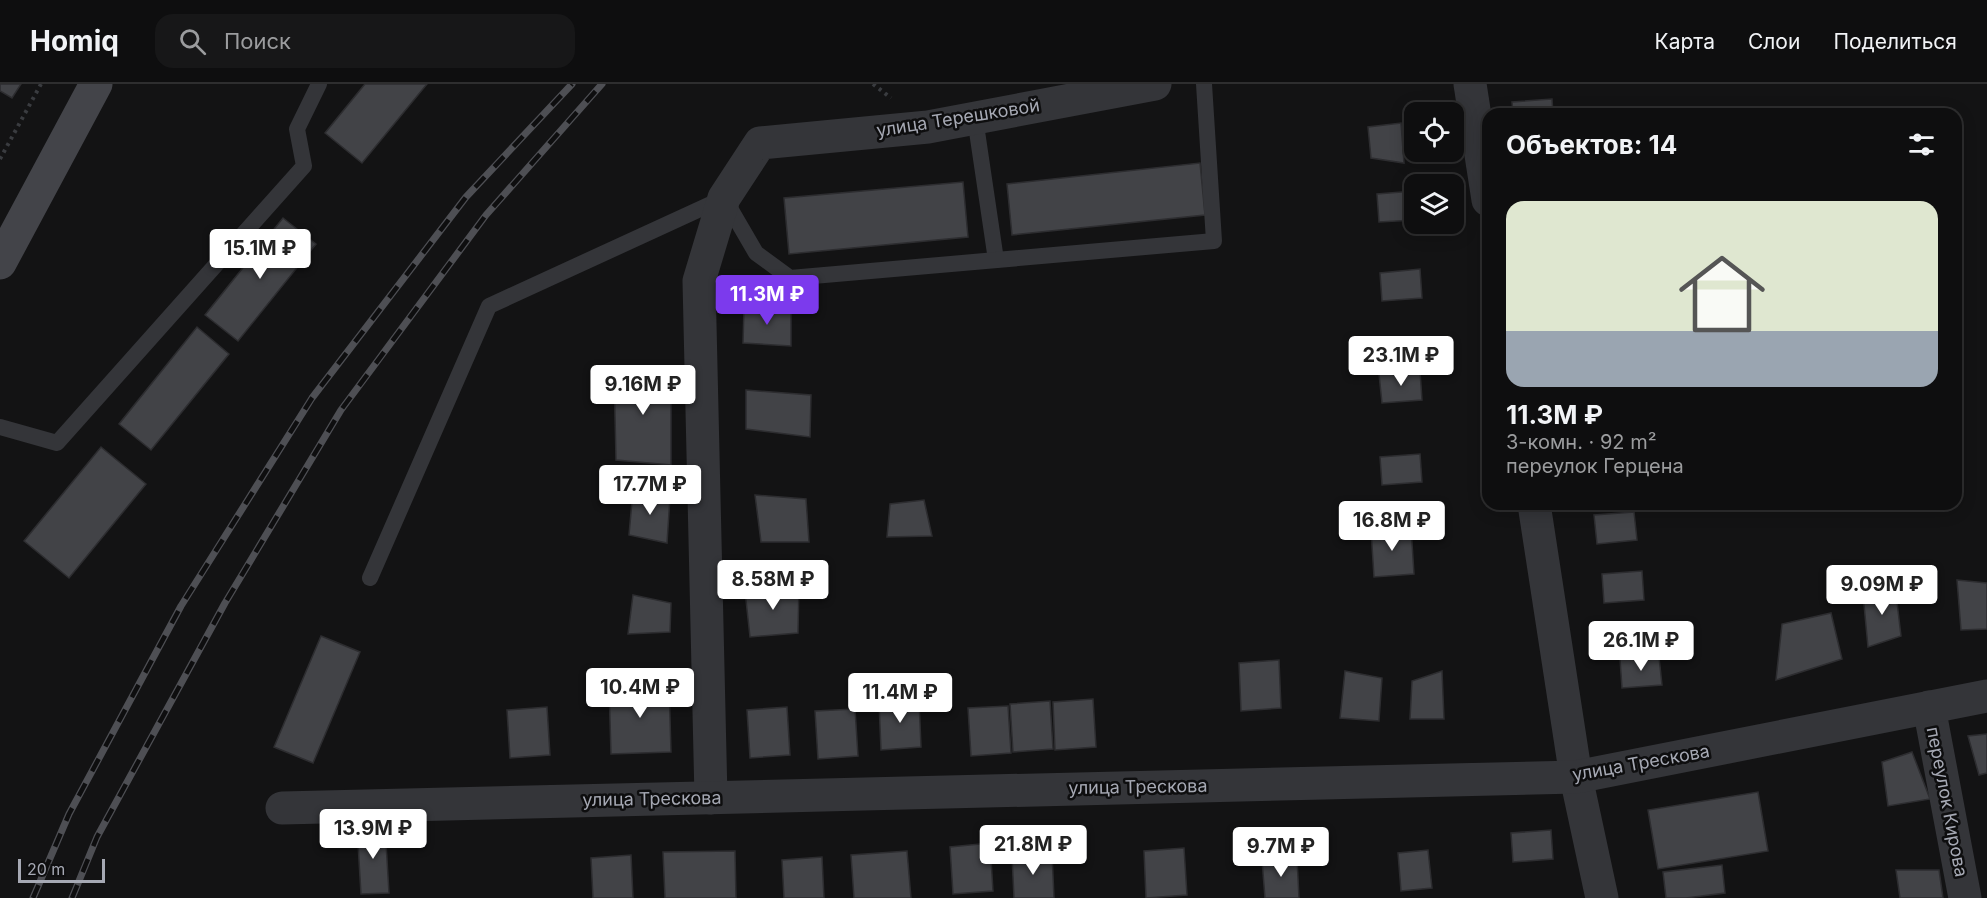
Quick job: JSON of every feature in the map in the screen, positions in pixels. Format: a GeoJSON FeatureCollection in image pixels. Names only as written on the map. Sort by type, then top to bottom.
{"type":"FeatureCollection","features":[{"type":"Feature","properties":{"kind":"main road"},"geometry":{"type":"LineString","coordinates":[[0,263],[96,84]]}},
{"type":"Feature","properties":{"kind":"street","name":"улица Терешковой"},"geometry":{"type":"LineString","coordinates":[[724,198],[760,143],[928,127],[1155,84]]}},
{"type":"Feature","properties":{"kind":"street"},"geometry":{"type":"LineString","coordinates":[[1470,84],[1482,161]]}},
{"type":"Feature","properties":{"kind":"street"},"geometry":{"type":"LineString","coordinates":[[711,798],[699,281],[724,198]]}},
{"type":"Feature","properties":{"kind":"street"},"geometry":{"type":"LineString","coordinates":[[1535,510],[1576,777],[1602,898]]}},
{"type":"Feature","properties":{"kind":"street","name":"улица Трескова"},"geometry":{"type":"LineString","coordinates":[[282,808],[1576,777],[1987,696]]}},
{"type":"Feature","properties":{"kind":"street","name":"переулок Кирова"},"geometry":{"type":"LineString","coordinates":[[1929,707],[1965,898]]}},
{"type":"Feature","properties":{"kind":"lane"},"geometry":{"type":"LineString","coordinates":[[0,427],[57,443],[304,166],[297,129],[319,84]]}},
{"type":"Feature","properties":{"kind":"lane"},"geometry":{"type":"LineString","coordinates":[[370,578],[489,306],[724,198],[756,253],[790,278],[1214,241],[1204,84]]}},
{"type":"Feature","properties":{"kind":"lane"},"geometry":{"type":"LineString","coordinates":[[975,118],[996,260]]}},
{"type":"Feature","properties":{"kind":"path"},"geometry":{"type":"LineString","coordinates":[[0,159],[40,84]]}},
{"type":"Feature","properties":{"kind":"building"},"geometry":{"type":"Polygon","coordinates":[[[0,84],[21,84],[12,98],[0,91],[0,84]]]}},
{"type":"Feature","properties":{"kind":"building"},"geometry":{"type":"Polygon","coordinates":[[[365,84],[427,84],[362,163],[325,133],[365,84]]]}},
{"type":"Feature","properties":{"kind":"building"},"geometry":{"type":"Polygon","coordinates":[[[1552,99],[1553,108],[1512,108],[1512,102],[1552,99]]]}},
{"type":"Feature","properties":{"kind":"building"},"geometry":{"type":"Polygon","coordinates":[[[1401,123],[1404,163],[1371,158],[1368,127],[1401,123]]]}},
{"type":"Feature","properties":{"kind":"building"},"geometry":{"type":"Polygon","coordinates":[[[1200,163],[1205,215],[1012,235],[1007,184],[1200,163]]]}},
{"type":"Feature","properties":{"kind":"building"},"geometry":{"type":"Polygon","coordinates":[[[963,182],[968,237],[789,254],[784,198],[963,182]]]}},
{"type":"Feature","properties":{"kind":"building"},"geometry":{"type":"Polygon","coordinates":[[[1404,192],[1404,221],[1379,222],[1377,194],[1404,192]]]}},
{"type":"Feature","properties":{"kind":"building"},"geometry":{"type":"Polygon","coordinates":[[[283,218],[316,244],[238,341],[205,315],[283,218]]]}},
{"type":"Feature","properties":{"kind":"building"},"geometry":{"type":"Polygon","coordinates":[[[1420,269],[1422,298],[1382,301],[1380,273],[1420,269]]]}},
{"type":"Feature","properties":{"kind":"building"},"geometry":{"type":"Polygon","coordinates":[[[744,307],[791,308],[791,346],[743,343],[744,307]]]}},
{"type":"Feature","properties":{"kind":"building"},"geometry":{"type":"Polygon","coordinates":[[[197,327],[229,354],[151,450],[119,424],[197,327]]]}},
{"type":"Feature","properties":{"kind":"building"},"geometry":{"type":"Polygon","coordinates":[[[671,370],[671,465],[616,460],[614,371],[671,370]]]}},
{"type":"Feature","properties":{"kind":"building"},"geometry":{"type":"Polygon","coordinates":[[[1420,371],[1422,400],[1382,403],[1379,374],[1420,371]]]}},
{"type":"Feature","properties":{"kind":"building"},"geometry":{"type":"Polygon","coordinates":[[[746,390],[811,395],[810,437],[746,429],[746,390]]]}},
{"type":"Feature","properties":{"kind":"building"},"geometry":{"type":"Polygon","coordinates":[[[101,447],[146,484],[69,578],[24,541],[101,447]]]}},
{"type":"Feature","properties":{"kind":"building"},"geometry":{"type":"Polygon","coordinates":[[[1420,454],[1422,482],[1382,485],[1380,457],[1420,454]]]}},
{"type":"Feature","properties":{"kind":"building"},"geometry":{"type":"Polygon","coordinates":[[[633,490],[670,497],[667,543],[629,535],[633,490]]]}},
{"type":"Feature","properties":{"kind":"building"},"geometry":{"type":"Polygon","coordinates":[[[755,495],[806,499],[809,542],[761,542],[755,495]]]}},
{"type":"Feature","properties":{"kind":"building"},"geometry":{"type":"Polygon","coordinates":[[[924,500],[932,536],[887,537],[890,504],[924,500]]]}},
{"type":"Feature","properties":{"kind":"building"},"geometry":{"type":"Polygon","coordinates":[[[1634,512],[1637,540],[1597,544],[1594,515],[1634,512]]]}},
{"type":"Feature","properties":{"kind":"building"},"geometry":{"type":"Polygon","coordinates":[[[1411,527],[1414,574],[1374,577],[1371,530],[1411,527]]]}},
{"type":"Feature","properties":{"kind":"building"},"geometry":{"type":"Polygon","coordinates":[[[1642,571],[1644,600],[1604,603],[1602,574],[1642,571]]]}},
{"type":"Feature","properties":{"kind":"building"},"geometry":{"type":"Polygon","coordinates":[[[1957,580],[1987,583],[1987,629],[1961,630],[1957,580]]]}},
{"type":"Feature","properties":{"kind":"building"},"geometry":{"type":"Polygon","coordinates":[[[799,584],[798,633],[750,637],[745,591],[799,584]]]}},
{"type":"Feature","properties":{"kind":"building"},"geometry":{"type":"Polygon","coordinates":[[[1895,585],[1901,636],[1868,647],[1863,594],[1895,585]]]}},
{"type":"Feature","properties":{"kind":"building"},"geometry":{"type":"Polygon","coordinates":[[[633,595],[671,603],[670,632],[628,634],[633,595]]]}},
{"type":"Feature","properties":{"kind":"building"},"geometry":{"type":"Polygon","coordinates":[[[1831,613],[1842,659],[1776,680],[1782,624],[1831,613]]]}},
{"type":"Feature","properties":{"kind":"building"},"geometry":{"type":"Polygon","coordinates":[[[321,636],[360,652],[313,763],[274,747],[321,636]]]}},
{"type":"Feature","properties":{"kind":"building"},"geometry":{"type":"Polygon","coordinates":[[[1659,657],[1662,685],[1622,688],[1620,659],[1659,657]]]}},
{"type":"Feature","properties":{"kind":"building"},"geometry":{"type":"Polygon","coordinates":[[[1279,660],[1281,708],[1241,711],[1239,663],[1279,660]]]}},
{"type":"Feature","properties":{"kind":"building"},"geometry":{"type":"Polygon","coordinates":[[[1345,671],[1382,678],[1379,721],[1340,718],[1345,671]]]}},
{"type":"Feature","properties":{"kind":"building"},"geometry":{"type":"Polygon","coordinates":[[[1442,671],[1444,719],[1410,719],[1412,681],[1442,671]]]}},
{"type":"Feature","properties":{"kind":"building"},"geometry":{"type":"Polygon","coordinates":[[[669,684],[671,752],[611,754],[609,686],[669,684]]]}},
{"type":"Feature","properties":{"kind":"building"},"geometry":{"type":"Polygon","coordinates":[[[919,699],[921,747],[881,750],[879,702],[919,699]]]}},
{"type":"Feature","properties":{"kind":"building"},"geometry":{"type":"Polygon","coordinates":[[[1093,699],[1096,747],[1055,750],[1053,702],[1093,699]]]}},
{"type":"Feature","properties":{"kind":"building"},"geometry":{"type":"Polygon","coordinates":[[[1050,701],[1053,749],[1013,752],[1010,704],[1050,701]]]}},
{"type":"Feature","properties":{"kind":"building"},"geometry":{"type":"Polygon","coordinates":[[[1008,706],[1011,753],[971,756],[968,708],[1008,706]]]}},
{"type":"Feature","properties":{"kind":"building"},"geometry":{"type":"Polygon","coordinates":[[[547,707],[550,755],[510,758],[507,710],[547,707]]]}},
{"type":"Feature","properties":{"kind":"building"},"geometry":{"type":"Polygon","coordinates":[[[787,707],[790,755],[750,758],[747,710],[787,707]]]}},
{"type":"Feature","properties":{"kind":"building"},"geometry":{"type":"Polygon","coordinates":[[[855,709],[858,756],[818,759],[815,711],[855,709]]]}},
{"type":"Feature","properties":{"kind":"building"},"geometry":{"type":"Polygon","coordinates":[[[1987,734],[1987,773],[1979,775],[1968,736],[1987,734]]]}},
{"type":"Feature","properties":{"kind":"building"},"geometry":{"type":"Polygon","coordinates":[[[1912,752],[1930,799],[1888,806],[1882,762],[1912,752]]]}},
{"type":"Feature","properties":{"kind":"building"},"geometry":{"type":"Polygon","coordinates":[[[1758,792],[1768,851],[1658,869],[1648,810],[1758,792]]]}},
{"type":"Feature","properties":{"kind":"building"},"geometry":{"type":"Polygon","coordinates":[[[385,826],[389,893],[361,894],[357,827],[385,826]]]}},
{"type":"Feature","properties":{"kind":"building"},"geometry":{"type":"Polygon","coordinates":[[[1551,830],[1553,859],[1513,862],[1511,833],[1551,830]]]}},
{"type":"Feature","properties":{"kind":"building"},"geometry":{"type":"Polygon","coordinates":[[[990,843],[993,891],[953,894],[950,847],[990,843]]]}},
{"type":"Feature","properties":{"kind":"building"},"geometry":{"type":"Polygon","coordinates":[[[1184,848],[1187,895],[1146,898],[1144,851],[1184,848]]]}},
{"type":"Feature","properties":{"kind":"building"},"geometry":{"type":"Polygon","coordinates":[[[1428,850],[1432,888],[1401,891],[1398,853],[1428,850]]]}},
{"type":"Feature","properties":{"kind":"building"},"geometry":{"type":"Polygon","coordinates":[[[735,851],[736,898],[665,898],[663,852],[735,851]]]}},
{"type":"Feature","properties":{"kind":"building"},"geometry":{"type":"Polygon","coordinates":[[[907,851],[911,898],[854,898],[851,855],[907,851]]]}},
{"type":"Feature","properties":{"kind":"building"},"geometry":{"type":"Polygon","coordinates":[[[1052,853],[1054,898],[1014,898],[1012,856],[1052,853]]]}},
{"type":"Feature","properties":{"kind":"building"},"geometry":{"type":"Polygon","coordinates":[[[631,855],[633,898],[593,898],[591,858],[631,855]]]}},
{"type":"Feature","properties":{"kind":"building"},"geometry":{"type":"Polygon","coordinates":[[[822,857],[824,898],[784,898],[782,860],[822,857]]]}},
{"type":"Feature","properties":{"kind":"building"},"geometry":{"type":"Polygon","coordinates":[[[1297,858],[1299,898],[1265,898],[1262,860],[1297,858]]]}},
{"type":"Feature","properties":{"kind":"building"},"geometry":{"type":"Polygon","coordinates":[[[1722,865],[1725,893],[1666,898],[1663,872],[1722,865]]]}},
{"type":"Feature","properties":{"kind":"building"},"geometry":{"type":"Polygon","coordinates":[[[1896,870],[1939,870],[1943,898],[1900,898],[1896,870]]]}},
{"type":"Feature","properties":{"kind":"railway"},"geometry":{"type":"LineString","coordinates":[[33,898],[69,814],[181,606],[312,398],[466,197],[572,84]]}},
{"type":"Feature","properties":{"kind":"railway"},"geometry":{"type":"LineString","coordinates":[[72,898],[97,837],[225,603],[341,410],[486,215],[602,84]]}}]}
